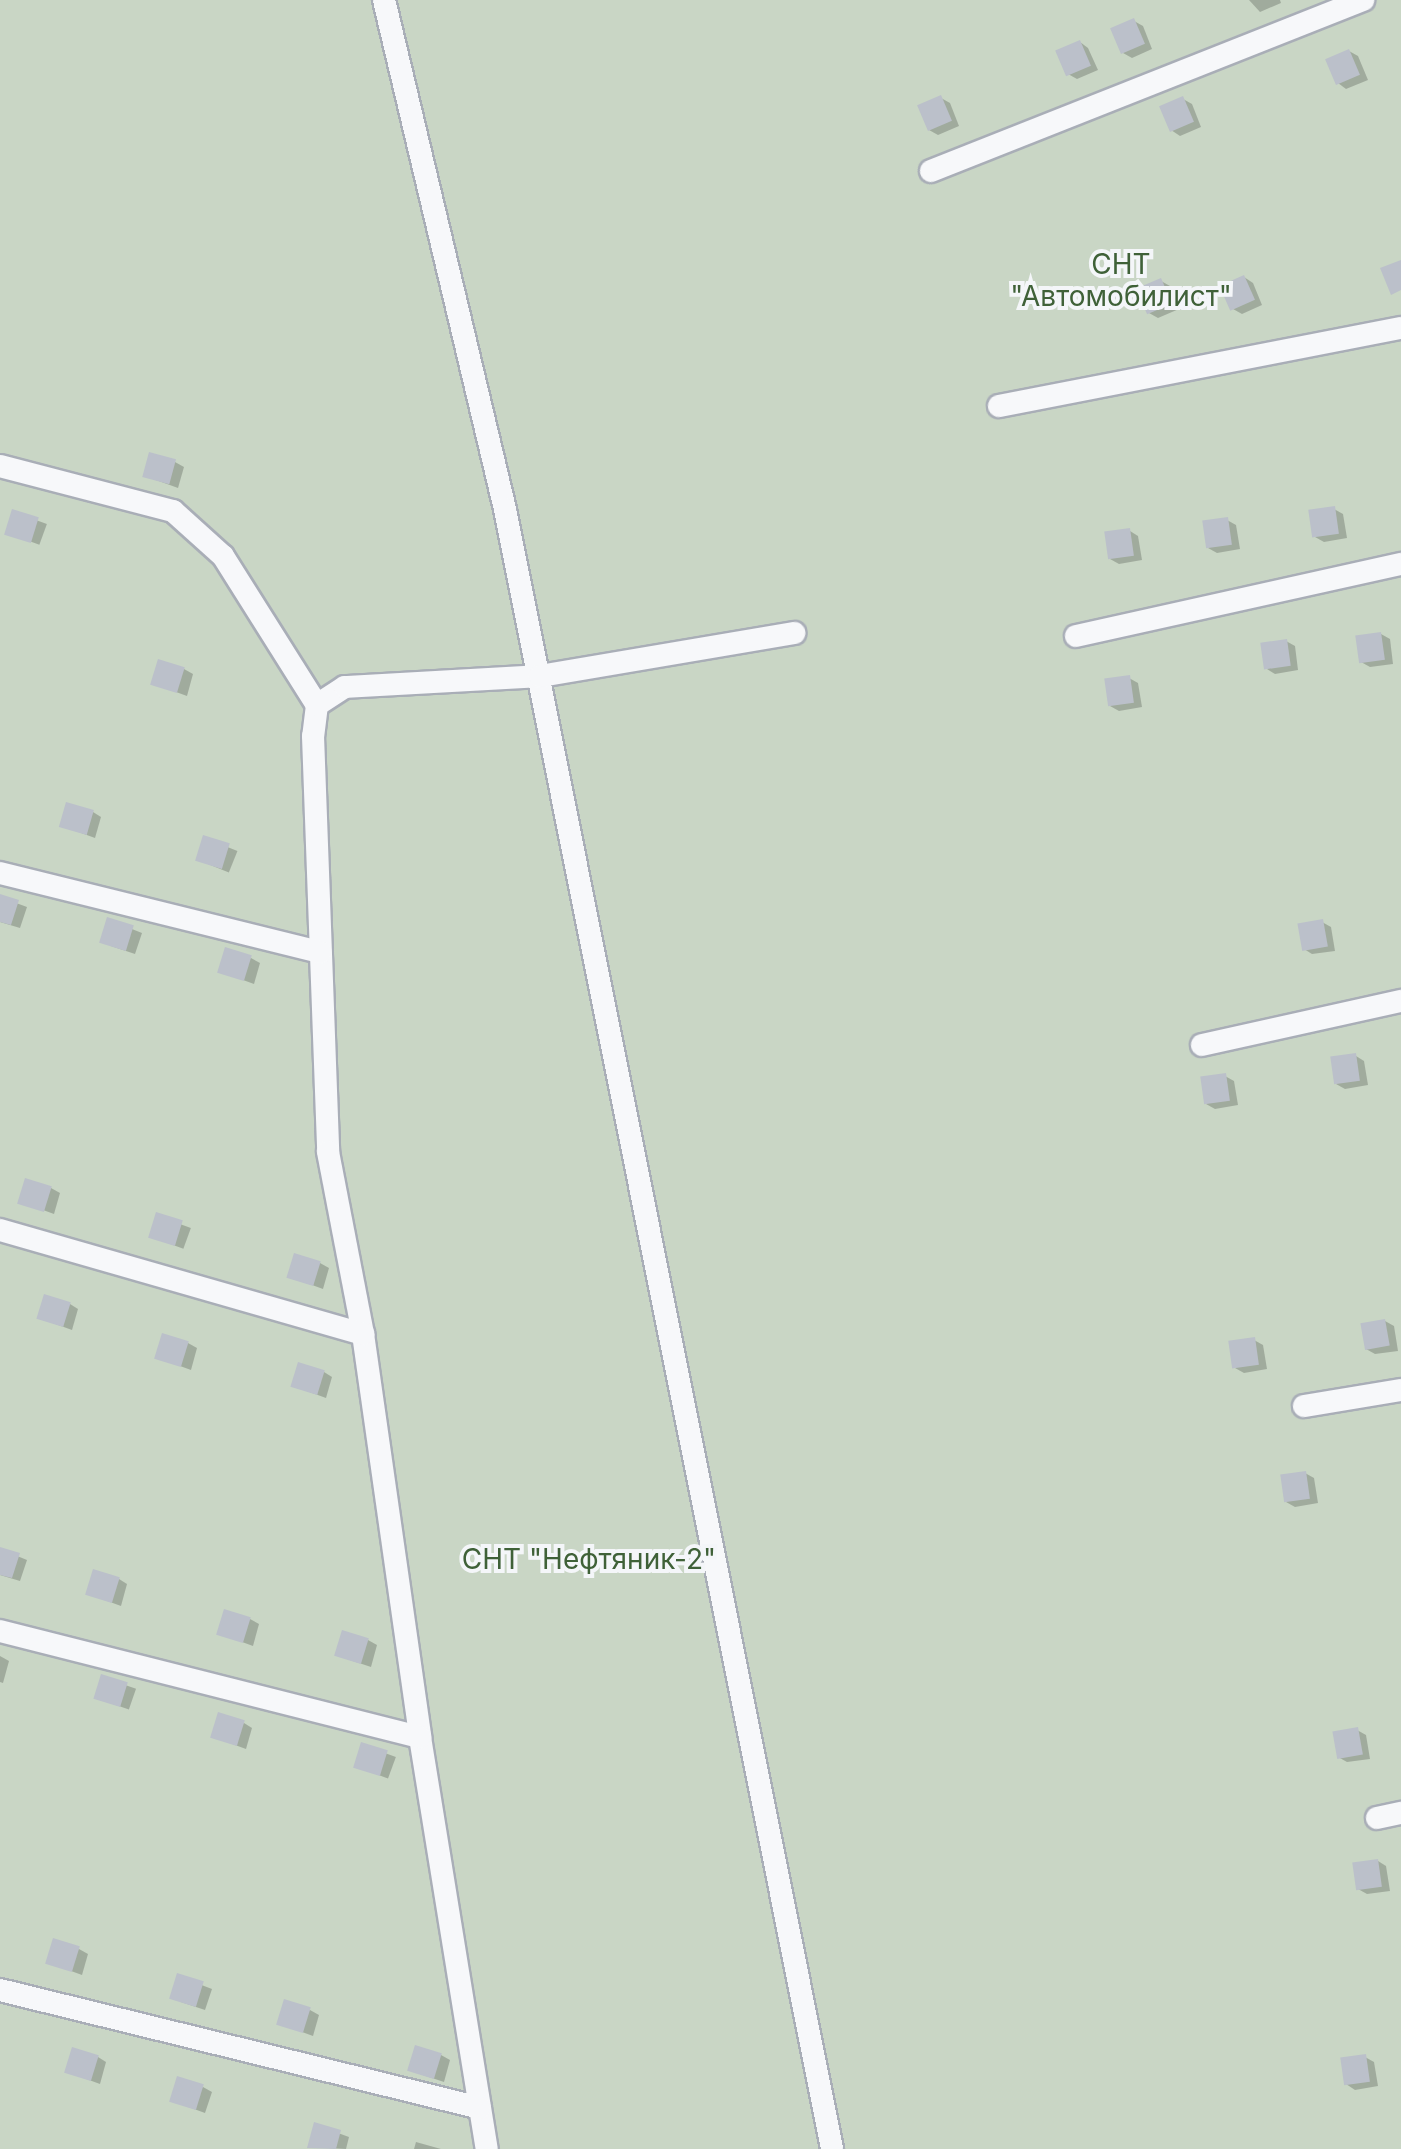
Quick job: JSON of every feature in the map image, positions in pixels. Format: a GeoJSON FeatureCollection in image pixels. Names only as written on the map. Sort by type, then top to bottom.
{"type":"FeatureCollection","features":[{"type":"Feature","properties":{"kind":"lane"},"geometry":{"type":"LineString","coordinates":[[384,0],[452,280],[540,676],[577,887],[684,1399],[832,2149]]}},
{"type":"Feature","properties":{"kind":"lane"},"geometry":{"type":"LineString","coordinates":[[932,170],[1363,0]]}},
{"type":"Feature","properties":{"kind":"lane"},"geometry":{"type":"LineString","coordinates":[[998,406],[1401,328]]}},
{"type":"Feature","properties":{"kind":"lane"},"geometry":{"type":"LineString","coordinates":[[0,466],[173,510],[223,556],[317,705],[313,736],[328,1152],[363,1334],[420,1737],[486,2149]]}},
{"type":"Feature","properties":{"kind":"lane"},"geometry":{"type":"LineString","coordinates":[[1076,636],[1401,564]]}},
{"type":"Feature","properties":{"kind":"lane"},"geometry":{"type":"LineString","coordinates":[[317,705],[344,687],[540,676],[794,633]]}},
{"type":"Feature","properties":{"kind":"lane"},"geometry":{"type":"LineString","coordinates":[[0,873],[320,952]]}},
{"type":"Feature","properties":{"kind":"lane"},"geometry":{"type":"LineString","coordinates":[[1202,1045],[1401,1001]]}},
{"type":"Feature","properties":{"kind":"lane"},"geometry":{"type":"LineString","coordinates":[[0,1230],[363,1334]]}},
{"type":"Feature","properties":{"kind":"lane"},"geometry":{"type":"LineString","coordinates":[[1304,1406],[1401,1390]]}},
{"type":"Feature","properties":{"kind":"lane"},"geometry":{"type":"LineString","coordinates":[[0,1632],[420,1737]]}},
{"type":"Feature","properties":{"kind":"lane"},"geometry":{"type":"LineString","coordinates":[[1377,1818],[1401,1814]]}},
{"type":"Feature","properties":{"kind":"lane"},"geometry":{"type":"LineString","coordinates":[[0,1990],[480,2108]]}},
{"type":"Feature","properties":{"kind":"green space","name":"СНТ \"Нефтяник-2\""},"geometry":{"type":"Polygon","coordinates":[[[0,0],[1401,0],[1401,2149],[0,2149],[0,0]]]}},
{"type":"Feature","properties":{"kind":"building"},"geometry":{"type":"Polygon","coordinates":[[[1134,18],[1145,44],[1121,54],[1110,28],[1134,18]]]}},
{"type":"Feature","properties":{"kind":"building"},"geometry":{"type":"Polygon","coordinates":[[[1080,40],[1091,66],[1066,76],[1055,51],[1080,40]]]}},
{"type":"Feature","properties":{"kind":"building"},"geometry":{"type":"Polygon","coordinates":[[[1349,49],[1360,75],[1336,85],[1325,59],[1349,49]]]}},
{"type":"Feature","properties":{"kind":"building"},"geometry":{"type":"Polygon","coordinates":[[[941,95],[952,121],[928,131],[917,105],[941,95]]]}},
{"type":"Feature","properties":{"kind":"building"},"geometry":{"type":"Polygon","coordinates":[[[1183,96],[1194,122],[1170,132],[1159,106],[1183,96]]]}},
{"type":"Feature","properties":{"kind":"building"},"geometry":{"type":"Polygon","coordinates":[[[1401,260],[1401,290],[1391,295],[1380,268],[1401,260]]]}},
{"type":"Feature","properties":{"kind":"building"},"geometry":{"type":"Polygon","coordinates":[[[1244,275],[1255,300],[1230,311],[1219,286],[1244,275]]]}},
{"type":"Feature","properties":{"kind":"building"},"geometry":{"type":"Polygon","coordinates":[[[1161,278],[1172,304],[1147,314],[1136,289],[1161,278]]]}},
{"type":"Feature","properties":{"kind":"building"},"geometry":{"type":"Polygon","coordinates":[[[149,452],[176,459],[169,484],[142,477],[149,452]]]}},
{"type":"Feature","properties":{"kind":"building"},"geometry":{"type":"Polygon","coordinates":[[[1335,506],[1339,534],[1312,537],[1308,510],[1335,506]]]}},
{"type":"Feature","properties":{"kind":"building"},"geometry":{"type":"Polygon","coordinates":[[[12,509],[39,517],[31,543],[4,535],[12,509]]]}},
{"type":"Feature","properties":{"kind":"building"},"geometry":{"type":"Polygon","coordinates":[[[1228,517],[1232,545],[1206,548],[1202,521],[1228,517]]]}},
{"type":"Feature","properties":{"kind":"building"},"geometry":{"type":"Polygon","coordinates":[[[1130,528],[1134,556],[1108,559],[1104,532],[1130,528]]]}},
{"type":"Feature","properties":{"kind":"building"},"geometry":{"type":"Polygon","coordinates":[[[1381,632],[1385,660],[1359,663],[1355,636],[1381,632]]]}},
{"type":"Feature","properties":{"kind":"building"},"geometry":{"type":"Polygon","coordinates":[[[1287,639],[1291,666],[1264,669],[1260,643],[1287,639]]]}},
{"type":"Feature","properties":{"kind":"building"},"geometry":{"type":"Polygon","coordinates":[[[158,659],[185,667],[177,693],[150,685],[158,659]]]}},
{"type":"Feature","properties":{"kind":"building"},"geometry":{"type":"Polygon","coordinates":[[[1130,675],[1134,703],[1108,706],[1104,679],[1130,675]]]}},
{"type":"Feature","properties":{"kind":"building"},"geometry":{"type":"Polygon","coordinates":[[[66,802],[94,810],[87,835],[59,827],[66,802]]]}},
{"type":"Feature","properties":{"kind":"building"},"geometry":{"type":"Polygon","coordinates":[[[203,835],[230,843],[222,869],[195,861],[203,835]]]}},
{"type":"Feature","properties":{"kind":"building"},"geometry":{"type":"Polygon","coordinates":[[[0,894],[19,900],[11,925],[0,922],[0,894]]]}},
{"type":"Feature","properties":{"kind":"building"},"geometry":{"type":"Polygon","coordinates":[[[107,917],[134,925],[126,951],[99,943],[107,917]]]}},
{"type":"Feature","properties":{"kind":"building"},"geometry":{"type":"Polygon","coordinates":[[[1323,919],[1328,947],[1302,951],[1297,924],[1323,919]]]}},
{"type":"Feature","properties":{"kind":"building"},"geometry":{"type":"Polygon","coordinates":[[[225,947],[252,955],[244,981],[217,973],[225,947]]]}},
{"type":"Feature","properties":{"kind":"building"},"geometry":{"type":"Polygon","coordinates":[[[1356,1053],[1360,1081],[1334,1084],[1330,1057],[1356,1053]]]}},
{"type":"Feature","properties":{"kind":"building"},"geometry":{"type":"Polygon","coordinates":[[[1226,1073],[1230,1101],[1204,1104],[1200,1077],[1226,1073]]]}},
{"type":"Feature","properties":{"kind":"building"},"geometry":{"type":"Polygon","coordinates":[[[25,1178],[52,1186],[44,1212],[17,1204],[25,1178]]]}},
{"type":"Feature","properties":{"kind":"building"},"geometry":{"type":"Polygon","coordinates":[[[156,1212],[183,1220],[175,1246],[148,1238],[156,1212]]]}},
{"type":"Feature","properties":{"kind":"building"},"geometry":{"type":"Polygon","coordinates":[[[294,1253],[321,1261],[313,1286],[286,1278],[294,1253]]]}},
{"type":"Feature","properties":{"kind":"building"},"geometry":{"type":"Polygon","coordinates":[[[44,1294],[71,1302],[63,1327],[36,1319],[44,1294]]]}},
{"type":"Feature","properties":{"kind":"building"},"geometry":{"type":"Polygon","coordinates":[[[1385,1319],[1390,1346],[1365,1350],[1360,1323],[1385,1319]]]}},
{"type":"Feature","properties":{"kind":"building"},"geometry":{"type":"Polygon","coordinates":[[[162,1333],[189,1341],[181,1367],[154,1359],[162,1333]]]}},
{"type":"Feature","properties":{"kind":"building"},"geometry":{"type":"Polygon","coordinates":[[[1255,1337],[1259,1365],[1232,1368],[1228,1341],[1255,1337]]]}},
{"type":"Feature","properties":{"kind":"building"},"geometry":{"type":"Polygon","coordinates":[[[298,1362],[325,1370],[317,1395],[290,1387],[298,1362]]]}},
{"type":"Feature","properties":{"kind":"building"},"geometry":{"type":"Polygon","coordinates":[[[1306,1471],[1310,1499],[1284,1502],[1280,1475],[1306,1471]]]}},
{"type":"Feature","properties":{"kind":"building"},"geometry":{"type":"Polygon","coordinates":[[[0,1547],[20,1553],[12,1578],[0,1575],[0,1547]]]}},
{"type":"Feature","properties":{"kind":"building"},"geometry":{"type":"Polygon","coordinates":[[[93,1569],[120,1577],[112,1603],[85,1595],[93,1569]]]}},
{"type":"Feature","properties":{"kind":"building"},"geometry":{"type":"Polygon","coordinates":[[[224,1609],[251,1617],[243,1643],[216,1635],[224,1609]]]}},
{"type":"Feature","properties":{"kind":"building"},"geometry":{"type":"Polygon","coordinates":[[[342,1630],[369,1638],[361,1664],[334,1656],[342,1630]]]}},
{"type":"Feature","properties":{"kind":"building"},"geometry":{"type":"Polygon","coordinates":[[[101,1674],[128,1682],[120,1707],[93,1699],[101,1674]]]}},
{"type":"Feature","properties":{"kind":"building"},"geometry":{"type":"Polygon","coordinates":[[[218,1712],[245,1720],[237,1746],[210,1738],[218,1712]]]}},
{"type":"Feature","properties":{"kind":"building"},"geometry":{"type":"Polygon","coordinates":[[[1358,1727],[1363,1755],[1337,1759],[1332,1732],[1358,1727]]]}},
{"type":"Feature","properties":{"kind":"building"},"geometry":{"type":"Polygon","coordinates":[[[361,1742],[388,1750],[380,1776],[353,1768],[361,1742]]]}},
{"type":"Feature","properties":{"kind":"building"},"geometry":{"type":"Polygon","coordinates":[[[1378,1859],[1382,1887],[1356,1890],[1352,1863],[1378,1859]]]}},
{"type":"Feature","properties":{"kind":"building"},"geometry":{"type":"Polygon","coordinates":[[[53,1938],[80,1946],[72,1972],[45,1964],[53,1938]]]}},
{"type":"Feature","properties":{"kind":"building"},"geometry":{"type":"Polygon","coordinates":[[[177,1973],[204,1981],[196,2007],[169,1999],[177,1973]]]}},
{"type":"Feature","properties":{"kind":"building"},"geometry":{"type":"Polygon","coordinates":[[[284,1999],[311,2007],[303,2033],[276,2025],[284,1999]]]}},
{"type":"Feature","properties":{"kind":"building"},"geometry":{"type":"Polygon","coordinates":[[[415,2045],[442,2053],[434,2079],[407,2071],[415,2045]]]}},
{"type":"Feature","properties":{"kind":"building"},"geometry":{"type":"Polygon","coordinates":[[[72,2047],[99,2055],[91,2081],[64,2073],[72,2047]]]}},
{"type":"Feature","properties":{"kind":"building"},"geometry":{"type":"Polygon","coordinates":[[[1366,2054],[1370,2082],[1344,2085],[1340,2058],[1366,2054]]]}},
{"type":"Feature","properties":{"kind":"building"},"geometry":{"type":"Polygon","coordinates":[[[177,2076],[204,2084],[196,2110],[169,2102],[177,2076]]]}},
{"type":"Feature","properties":{"kind":"building"},"geometry":{"type":"Polygon","coordinates":[[[314,2122],[341,2130],[336,2149],[307,2148],[314,2122]]]}},
{"type":"Feature","properties":{"kind":"park label","name":"СНТ \"Автомобилист\""},"geometry":{"type":"Point","coordinates":[1121,280]}}]}
